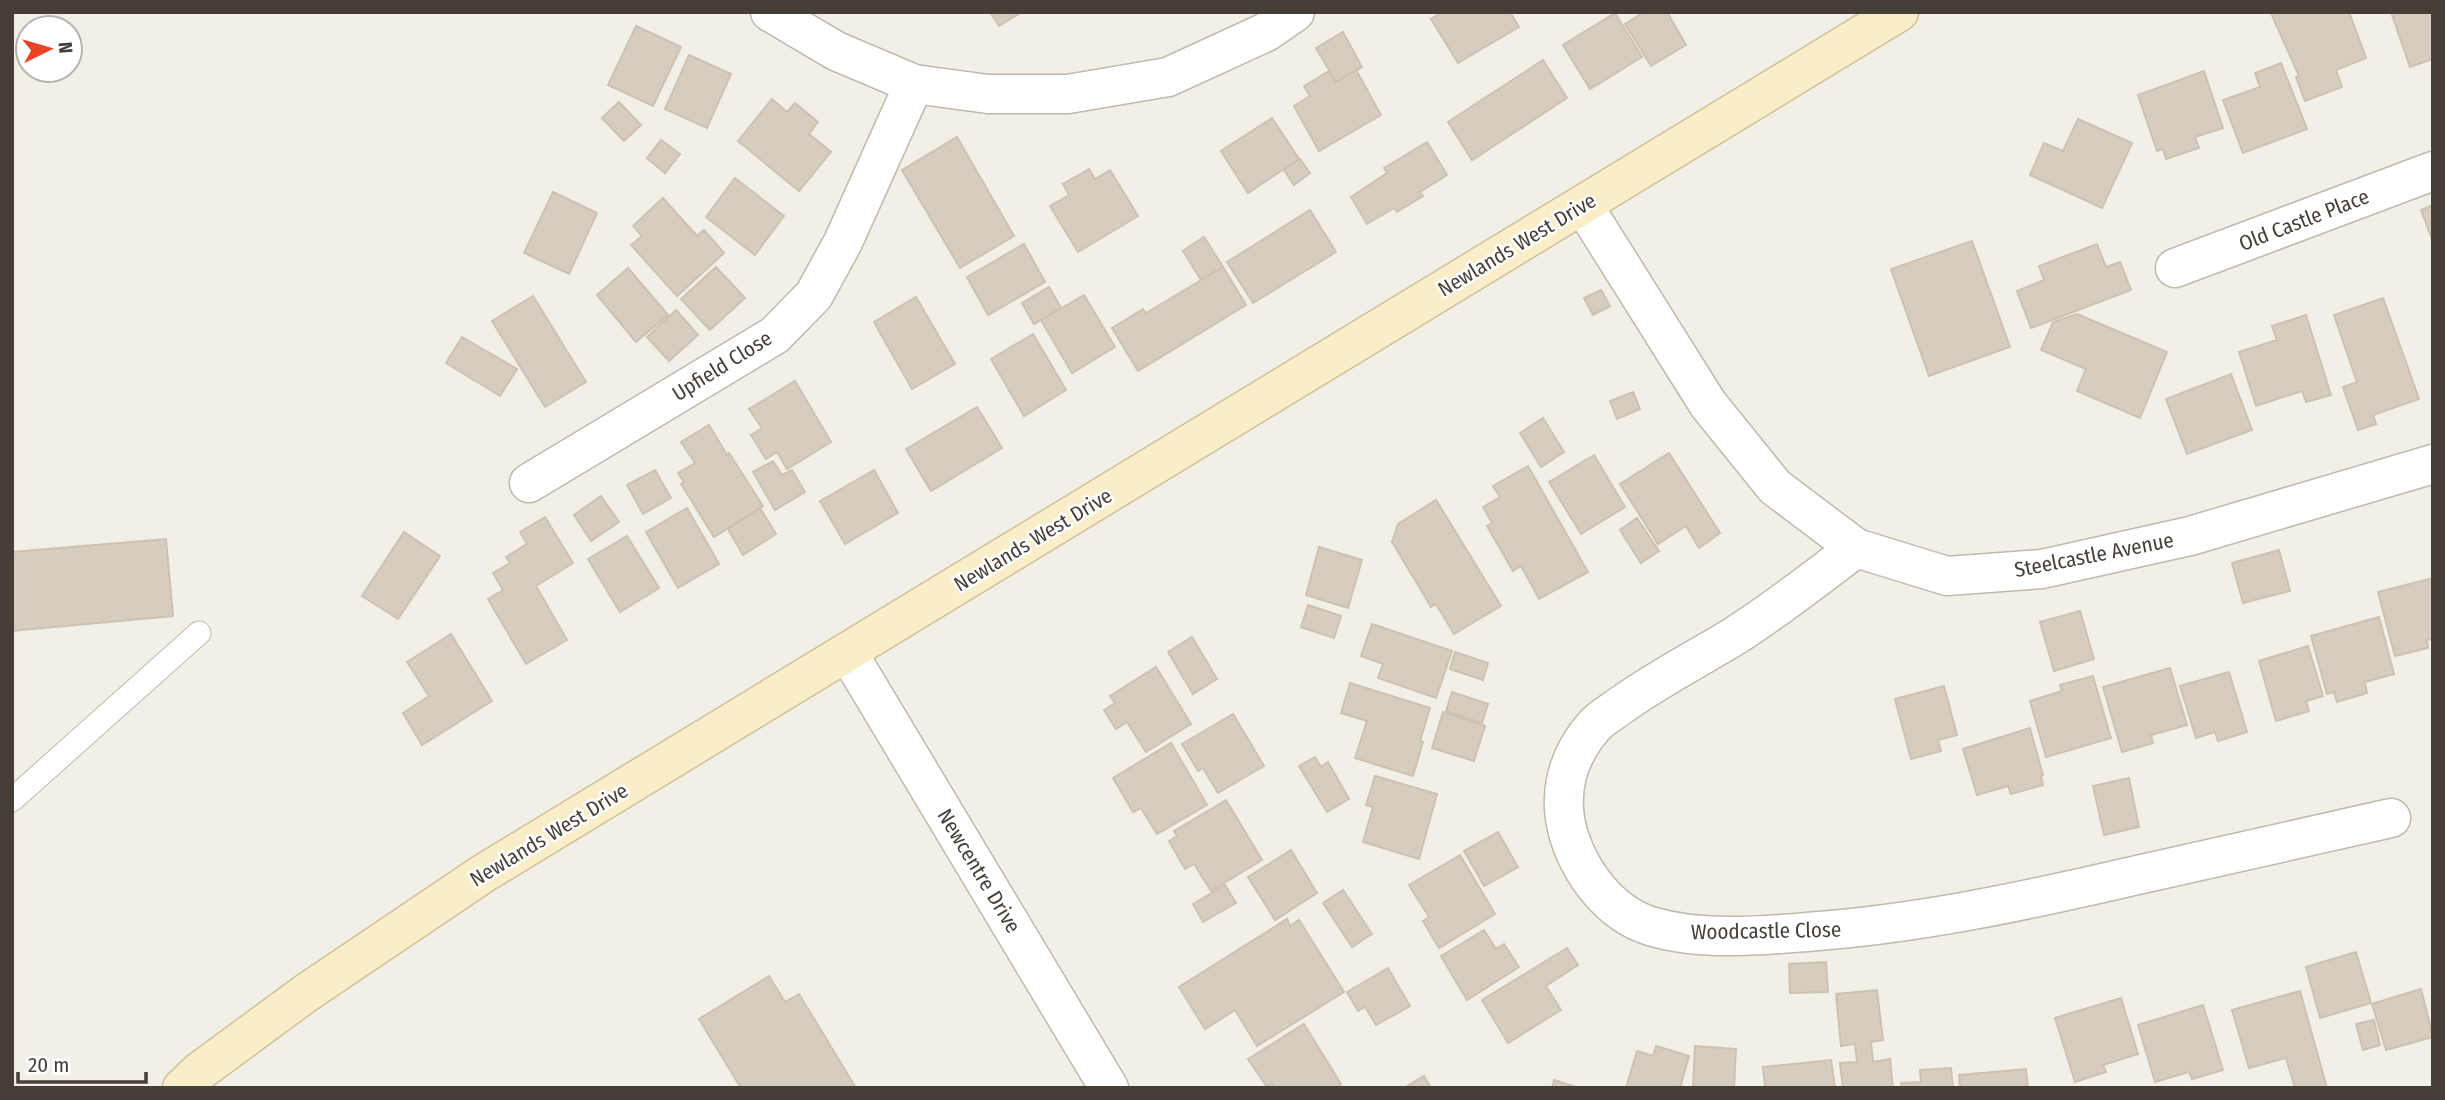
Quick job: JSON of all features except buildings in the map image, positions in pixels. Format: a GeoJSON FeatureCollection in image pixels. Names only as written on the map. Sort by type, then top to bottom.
{"type":"FeatureCollection","features":[{"type":"Feature","properties":{"kind":"street"},"geometry":{"type":"LineString","coordinates":[[770,12],[836,51],[914,83],[988,94],[1068,94],[1168,77],[1266,32],[1295,12]]}},
{"type":"Feature","properties":{"kind":"street","name":"Newlands West Drive"},"geometry":{"type":"LineString","coordinates":[[182,1088],[200,1071],[306,993],[484,873],[1899,12]]}},
{"type":"Feature","properties":{"kind":"street","name":"Upfield Close"},"geometry":{"type":"LineString","coordinates":[[529,483],[775,335],[814,295],[843,242],[914,83]]}},
{"type":"Feature","properties":{"kind":"street","name":"Old Castle Place"},"geometry":{"type":"LineString","coordinates":[[2175,268],[2433,171]]}},
{"type":"Feature","properties":{"kind":"street","name":"Steelcastle Avenue"},"geometry":{"type":"LineString","coordinates":[[1583,205],[1708,404],[1775,487],[1856,548],[1947,576],[2042,569],[2190,536],[2433,464]]}},
{"type":"Feature","properties":{"kind":"street","name":"Woodcastle Close"},"geometry":{"type":"LineString","coordinates":[[1856,548],[1734,636],[1646,687],[1596,724],[1576,750],[1563,786],[1563,817],[1575,857],[1595,888],[1625,913],[1647,925],[1695,936],[1851,929],[1994,908],[2391,818]]}},
{"type":"Feature","properties":{"kind":"street","name":"Newcentre Drive"},"geometry":{"type":"LineString","coordinates":[[848,653],[1109,1088]]}},
{"type":"Feature","properties":{"kind":"lane"},"geometry":{"type":"LineString","coordinates":[[12,800],[200,633]]}}]}
